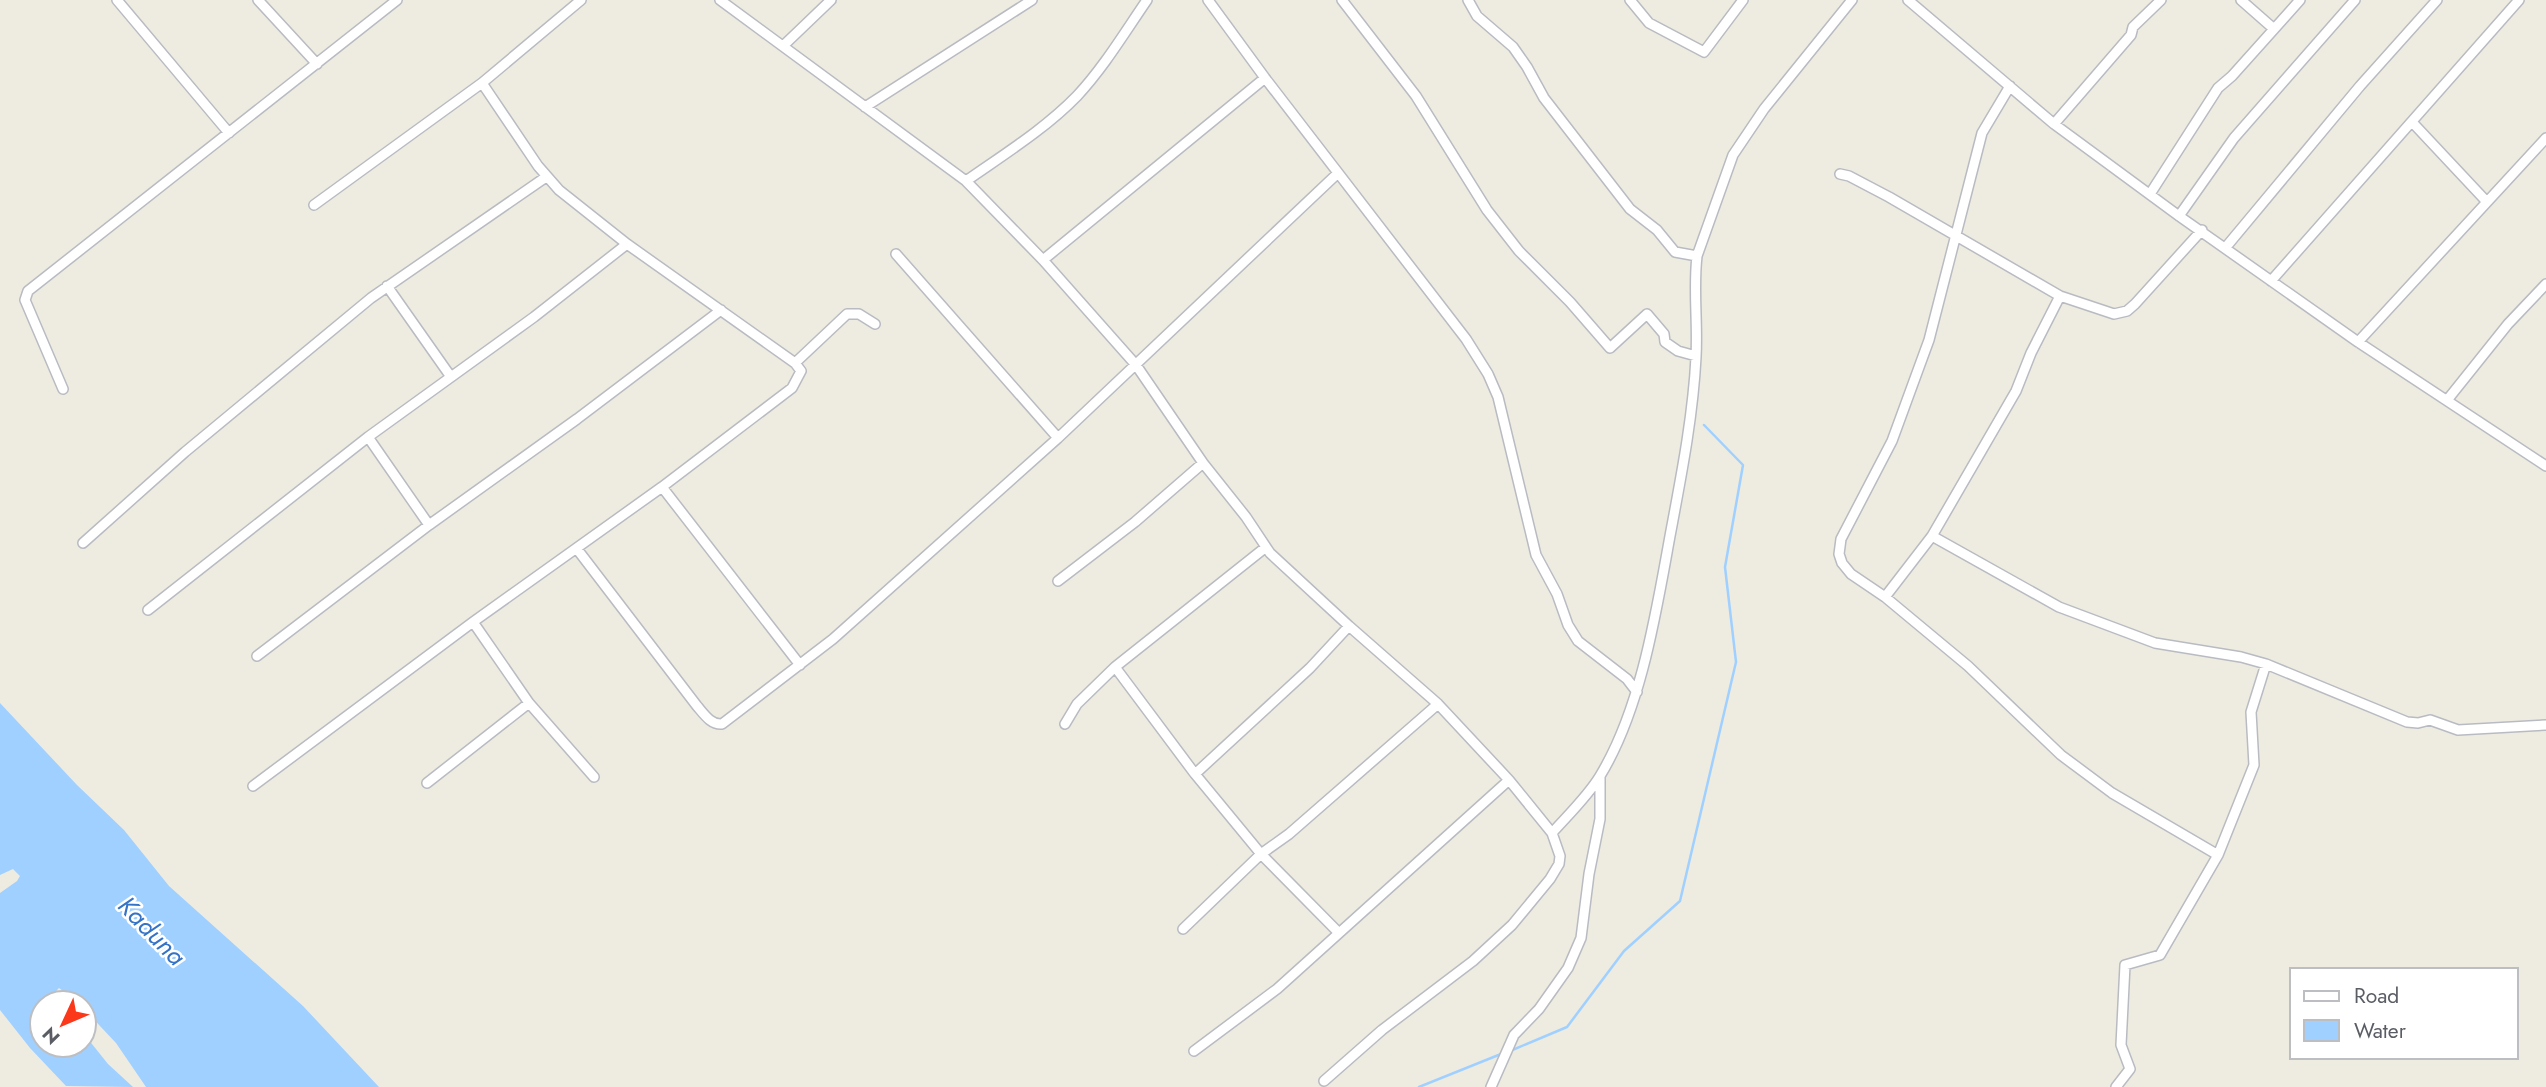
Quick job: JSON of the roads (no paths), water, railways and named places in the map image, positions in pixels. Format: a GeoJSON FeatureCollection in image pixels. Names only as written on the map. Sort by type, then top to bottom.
{"type":"FeatureCollection","features":[{"type":"Feature","properties":{"kind":"street"},"geometry":{"type":"LineString","coordinates":[[117,0],[229,133]]}},
{"type":"Feature","properties":{"kind":"street"},"geometry":{"type":"LineString","coordinates":[[258,0],[317,64]]}},
{"type":"Feature","properties":{"kind":"street"},"geometry":{"type":"LineString","coordinates":[[63,389],[25,300],[28,291],[397,0]]}},
{"type":"Feature","properties":{"kind":"street"},"geometry":{"type":"LineString","coordinates":[[314,205],[482,83],[581,0]]}},
{"type":"Feature","properties":{"kind":"street"},"geometry":{"type":"LineString","coordinates":[[720,0],[966,181],[1044,260],[1136,365],[1203,463],[1266,547],[1349,626],[1438,704],[1508,779],[1552,833],[1560,856],[1559,864],[1512,925],[1473,961],[1382,1031],[1324,1081]]}},
{"type":"Feature","properties":{"kind":"street"},"geometry":{"type":"LineString","coordinates":[[783,46],[831,0]]}},
{"type":"Feature","properties":{"kind":"street"},"geometry":{"type":"LineString","coordinates":[[865,107],[1032,0]]}},
{"type":"Feature","properties":{"kind":"street"},"geometry":{"type":"LineString","coordinates":[[966,181],[1022,142],[1076,96],[1107,58],[1147,0]]}},
{"type":"Feature","properties":{"kind":"street"},"geometry":{"type":"LineString","coordinates":[[1208,0],[1466,339],[1488,374],[1502,413],[1536,555],[1557,594],[1568,625],[1578,640],[1627,679],[1637,692]]}},
{"type":"Feature","properties":{"kind":"street"},"geometry":{"type":"LineString","coordinates":[[1342,0],[1416,96],[1487,209],[1519,251],[1570,302],[1610,348],[1647,314],[1664,334],[1665,342],[1678,351],[1696,356]]}},
{"type":"Feature","properties":{"kind":"street"},"geometry":{"type":"LineString","coordinates":[[1468,0],[1477,16],[1513,47],[1544,98],[1630,209],[1657,230],[1675,253],[1697,256]]}},
{"type":"Feature","properties":{"kind":"street"},"geometry":{"type":"LineString","coordinates":[[1630,0],[1650,23],[1704,52],[1743,0]]}},
{"type":"Feature","properties":{"kind":"street"},"geometry":{"type":"LineString","coordinates":[[1552,833],[1600,777],[1637,692],[1684,458],[1696,356],[1697,256],[1733,155],[1764,109],[1852,0]]}},
{"type":"Feature","properties":{"kind":"street"},"geometry":{"type":"LineString","coordinates":[[1908,0],[2054,124],[2179,216],[2358,342],[2546,466]]}},
{"type":"Feature","properties":{"kind":"street"},"geometry":{"type":"LineString","coordinates":[[2054,124],[2131,35],[2133,27],[2161,0]]}},
{"type":"Feature","properties":{"kind":"street"},"geometry":{"type":"LineString","coordinates":[[2241,0],[2274,29]]}},
{"type":"Feature","properties":{"kind":"street"},"geometry":{"type":"LineString","coordinates":[[2150,194],[2218,88],[2300,0]]}},
{"type":"Feature","properties":{"kind":"street"},"geometry":{"type":"LineString","coordinates":[[2179,216],[2234,138],[2355,0]]}},
{"type":"Feature","properties":{"kind":"street"},"geometry":{"type":"LineString","coordinates":[[2226,247],[2360,86],[2437,0]]}},
{"type":"Feature","properties":{"kind":"street"},"geometry":{"type":"LineString","coordinates":[[2271,281],[2519,0]]}},
{"type":"Feature","properties":{"kind":"street"},"geometry":{"type":"LineString","coordinates":[[1044,260],[1265,78]]}},
{"type":"Feature","properties":{"kind":"street"},"geometry":{"type":"LineString","coordinates":[[253,786],[473,622],[662,487],[792,388],[801,370],[795,363],[627,244],[559,190],[546,177],[482,83]]}},
{"type":"Feature","properties":{"kind":"street"},"geometry":{"type":"LineString","coordinates":[[2010,86],[1982,132],[1929,340],[1892,441],[1841,540],[1839,554],[1851,574],[1885,597],[1968,666],[2061,755],[2112,793],[2218,855]]}},
{"type":"Feature","properties":{"kind":"street"},"geometry":{"type":"LineString","coordinates":[[2412,122],[2487,202]]}},
{"type":"Feature","properties":{"kind":"street"},"geometry":{"type":"LineString","coordinates":[[2358,342],[2546,138]]}},
{"type":"Feature","properties":{"kind":"street"},"geometry":{"type":"LineString","coordinates":[[577,549],[697,706],[717,724],[722,724],[832,639],[1058,438],[1338,173]]}},
{"type":"Feature","properties":{"kind":"street"},"geometry":{"type":"LineString","coordinates":[[1840,174],[1889,197],[2060,296],[2114,314],[2127,311],[2202,230]]}},
{"type":"Feature","properties":{"kind":"street"},"geometry":{"type":"LineString","coordinates":[[83,542],[186,452],[387,286],[546,177]]}},
{"type":"Feature","properties":{"kind":"street"},"geometry":{"type":"LineString","coordinates":[[148,610],[368,438],[627,244]]}},
{"type":"Feature","properties":{"kind":"street"},"geometry":{"type":"LineString","coordinates":[[896,254],[1058,438]]}},
{"type":"Feature","properties":{"kind":"street"},"geometry":{"type":"LineString","coordinates":[[2448,399],[2508,324],[2546,284]]}},
{"type":"Feature","properties":{"kind":"street"},"geometry":{"type":"LineString","coordinates":[[387,286],[451,377]]}},
{"type":"Feature","properties":{"kind":"street"},"geometry":{"type":"LineString","coordinates":[[1885,597],[1932,536],[2016,391],[2031,353],[2060,296]]}},
{"type":"Feature","properties":{"kind":"street"},"geometry":{"type":"LineString","coordinates":[[257,656],[429,525],[577,419],[721,310]]}},
{"type":"Feature","properties":{"kind":"street"},"geometry":{"type":"LineString","coordinates":[[795,363],[847,314],[859,314],[875,324]]}},
{"type":"Feature","properties":{"kind":"street"},"geometry":{"type":"LineString","coordinates":[[368,438],[429,525]]}},
{"type":"Feature","properties":{"kind":"street"},"geometry":{"type":"LineString","coordinates":[[1058,581],[1135,522],[1203,463]]}},
{"type":"Feature","properties":{"kind":"street"},"geometry":{"type":"LineString","coordinates":[[662,487],[800,664]]}},
{"type":"Feature","properties":{"kind":"street"},"geometry":{"type":"LineString","coordinates":[[1932,536],[2059,607],[2155,643],[2241,657],[2266,664],[2407,722],[2430,720],[2458,730],[2546,725]]}},
{"type":"Feature","properties":{"kind":"street"},"geometry":{"type":"LineString","coordinates":[[1065,724],[1077,704],[1115,667],[1266,547]]}},
{"type":"Feature","properties":{"kind":"street"},"geometry":{"type":"LineString","coordinates":[[473,622],[529,703],[594,777]]}},
{"type":"Feature","properties":{"kind":"street"},"geometry":{"type":"LineString","coordinates":[[1195,774],[1310,668],[1349,626]]}},
{"type":"Feature","properties":{"kind":"street"},"geometry":{"type":"LineString","coordinates":[[2116,1087],[2130,1069],[2121,1045],[2125,965],[2160,955],[2218,855],[2254,765],[2251,712],[2266,664]]}},
{"type":"Feature","properties":{"kind":"street"},"geometry":{"type":"LineString","coordinates":[[1115,667],[1195,774],[1261,854],[1339,933]]}},
{"type":"Feature","properties":{"kind":"street"},"geometry":{"type":"LineString","coordinates":[[427,783],[529,703]]}},
{"type":"Feature","properties":{"kind":"street"},"geometry":{"type":"LineString","coordinates":[[1182,929],[1261,854],[1307,819],[1438,704]]}},
{"type":"Feature","properties":{"kind":"street"},"geometry":{"type":"LineString","coordinates":[[1491,1087],[1514,1035],[1539,1009],[1568,968],[1581,938],[1589,873],[1600,819],[1600,777]]}},
{"type":"Feature","properties":{"kind":"street"},"geometry":{"type":"LineString","coordinates":[[1194,1051],[1278,989],[1460,826],[1508,779]]}},
{"type":"Feature","properties":{"kind":"water","name":"Kaduna"},"geometry":{"type":"Polygon","coordinates":[[[0,703],[77,785],[124,830],[169,886],[303,1006],[379,1087],[146,1087],[116,1043],[98,1024],[98,989],[28,989],[28,1045],[0,1010],[0,893],[20,876],[13,869],[0,875],[0,703]]]}},
{"type":"Feature","properties":{"kind":"water"},"geometry":{"type":"Polygon","coordinates":[[[98,1052],[133,1087],[66,1086],[40,1059],[98,1059],[98,1052]]]}},
{"type":"Feature","properties":{"kind":"waterway"},"geometry":{"type":"LineString","coordinates":[[1510,1051],[1567,1027],[1624,951],[1680,901],[1736,662],[1725,567],[1743,465],[1704,425]]}},
{"type":"Feature","properties":{"kind":"waterway"},"geometry":{"type":"LineString","coordinates":[[1419,1087],[1501,1054]]}}]}
